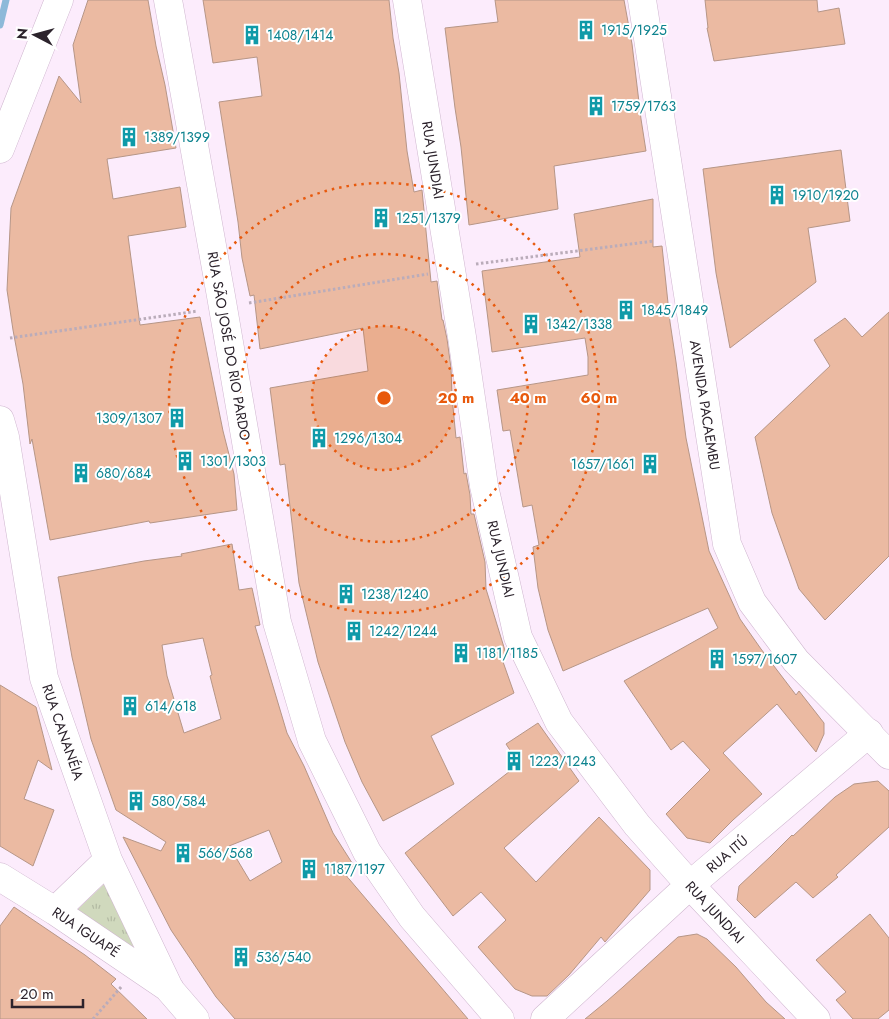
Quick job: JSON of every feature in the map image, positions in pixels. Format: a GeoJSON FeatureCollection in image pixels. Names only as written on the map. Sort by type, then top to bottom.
{"type":"FeatureCollection","features":[{"type":"Feature","properties":{"kind":"street"},"geometry":{"type":"LineString","coordinates":[[0,149],[59,0]]}},
{"type":"Feature","properties":{"kind":"street","name":"RUA SÃO JOSÉ DO RIO PARDO"},"geometry":{"type":"LineString","coordinates":[[168,0],[278,622],[312,741],[367,852],[412,918],[500,1019]]}},
{"type":"Feature","properties":{"kind":"street","name":"RUA JUNDIAI"},"geometry":{"type":"LineString","coordinates":[[407,0],[484,486],[518,638],[559,722],[637,825],[690,885],[816,1019]]}},
{"type":"Feature","properties":{"kind":"street","name":"AVENIDA PACAEMBU"},"geometry":{"type":"LineString","coordinates":[[642,0],[727,544],[752,602],[796,661],[889,755]]}},
{"type":"Feature","properties":{"kind":"street","name":"RUA CANANÉIA"},"geometry":{"type":"LineString","coordinates":[[0,420],[5,436],[44,678],[108,860],[170,990],[195,1019]]}},
{"type":"Feature","properties":{"kind":"street","name":"RUA ITÚ"},"geometry":{"type":"LineString","coordinates":[[545,1019],[690,885],[868,734]]}},
{"type":"Feature","properties":{"kind":"street"},"geometry":{"type":"LineString","coordinates":[[55,911],[108,860]]}},
{"type":"Feature","properties":{"kind":"street","name":"RUA IGUAPÉ"},"geometry":{"type":"LineString","coordinates":[[0,877],[55,911],[170,990]]}},
{"type":"Feature","properties":{"kind":"path"},"geometry":{"type":"LineString","coordinates":[[473,264],[660,240]]}},
{"type":"Feature","properties":{"kind":"path"},"geometry":{"type":"LineString","coordinates":[[248,303],[434,273]]}},
{"type":"Feature","properties":{"kind":"path"},"geometry":{"type":"LineString","coordinates":[[10,338],[200,310]]}},
{"type":"Feature","properties":{"kind":"path"},"geometry":{"type":"LineString","coordinates":[[92,1019],[138,968]]}},
{"type":"Feature","properties":{"kind":"green space"},"geometry":{"type":"Polygon","coordinates":[[[104,884],[136,949],[76,911],[104,884]]]}},
{"type":"Feature","properties":{"kind":"building"},"geometry":{"type":"Polygon","coordinates":[[[88,0],[148,0],[176,148],[107,159],[113,199],[180,187],[186,227],[128,236],[140,325],[200,317],[223,431],[234,474],[237,510],[150,523],[149,521],[50,540],[32,439],[30,444],[23,384],[7,290],[11,208],[59,76],[81,103],[73,45],[88,0]]]}},
{"type":"Feature","properties":{"kind":"building"},"geometry":{"type":"Polygon","coordinates":[[[203,0],[389,0],[407,151],[414,192],[422,190],[431,282],[437,281],[442,320],[447,339],[456,438],[460,437],[464,474],[466,473],[470,495],[471,514],[474,514],[485,562],[486,589],[507,657],[502,659],[514,693],[431,736],[454,784],[383,821],[362,782],[345,742],[318,662],[299,583],[285,464],[280,465],[270,388],[368,371],[363,328],[260,349],[254,295],[250,296],[242,258],[219,102],[262,96],[257,57],[213,63],[203,0]]]}},
{"type":"Feature","properties":{"kind":"building"},"geometry":{"type":"Polygon","coordinates":[[[495,0],[624,0],[632,44],[646,151],[554,166],[558,209],[469,225],[445,28],[498,22],[495,0]]]}},
{"type":"Feature","properties":{"kind":"building"},"geometry":{"type":"Polygon","coordinates":[[[705,0],[817,0],[818,12],[839,8],[845,44],[714,61],[707,28],[705,0]]]}},
{"type":"Feature","properties":{"kind":"building"},"geometry":{"type":"Polygon","coordinates":[[[841,150],[850,221],[808,228],[816,282],[730,348],[716,273],[703,169],[841,150]]]}},
{"type":"Feature","properties":{"kind":"building"},"geometry":{"type":"Polygon","coordinates":[[[653,199],[653,247],[662,246],[686,438],[709,551],[740,619],[796,695],[799,691],[824,723],[824,734],[816,752],[777,704],[723,753],[762,794],[710,843],[687,838],[666,814],[710,770],[683,741],[671,750],[624,681],[718,628],[708,608],[563,671],[548,630],[538,588],[533,547],[539,545],[532,505],[523,507],[510,430],[503,431],[497,390],[588,375],[585,338],[492,352],[482,271],[580,257],[574,214],[653,199]]]}},
{"type":"Feature","properties":{"kind":"building"},"geometry":{"type":"Polygon","coordinates":[[[889,312],[889,556],[825,620],[799,589],[772,513],[755,437],[830,366],[814,340],[845,318],[862,337],[889,312]]]}},
{"type":"Feature","properties":{"kind":"building"},"geometry":{"type":"Polygon","coordinates":[[[232,544],[239,590],[252,588],[260,625],[255,626],[287,733],[304,766],[333,833],[354,866],[344,873],[468,1019],[235,1019],[216,997],[171,930],[123,837],[161,851],[166,842],[116,810],[91,739],[72,657],[58,577],[182,556],[181,554],[232,544]],[[203,638],[162,645],[167,676],[184,733],[221,719],[203,638]],[[269,830],[229,846],[250,881],[282,862],[269,830]]]}},
{"type":"Feature","properties":{"kind":"building"},"geometry":{"type":"Polygon","coordinates":[[[0,685],[36,707],[52,770],[38,760],[24,799],[54,810],[33,866],[0,846],[0,685]]]}},
{"type":"Feature","properties":{"kind":"building"},"geometry":{"type":"Polygon","coordinates":[[[538,723],[579,781],[504,848],[536,882],[599,817],[650,870],[650,890],[605,942],[601,937],[569,975],[547,996],[532,996],[515,989],[478,947],[506,920],[481,892],[453,916],[405,853],[519,764],[506,744],[538,723]]]}},
{"type":"Feature","properties":{"kind":"building"},"geometry":{"type":"Polygon","coordinates":[[[878,781],[889,791],[889,827],[836,875],[838,877],[813,898],[796,882],[755,918],[737,900],[739,886],[835,797],[854,784],[878,781]]]}},
{"type":"Feature","properties":{"kind":"building"},"geometry":{"type":"Polygon","coordinates":[[[14,907],[85,955],[116,979],[111,984],[147,1019],[0,1019],[0,926],[14,907]]]}},
{"type":"Feature","properties":{"kind":"building"},"geometry":{"type":"Polygon","coordinates":[[[870,914],[889,938],[889,1010],[878,1019],[853,1019],[836,1000],[846,992],[816,960],[870,914]]]}},
{"type":"Feature","properties":{"kind":"building"},"geometry":{"type":"Polygon","coordinates":[[[697,934],[707,939],[736,967],[766,1002],[785,1019],[585,1019],[678,937],[697,934]]]}},
{"type":"Feature","properties":{"kind":"waterway"},"geometry":{"type":"LineString","coordinates":[[0,25],[6,0]]}},
{"type":"Feature","properties":{"kind":"place","name":"1915/1925"},"geometry":{"type":"Point","coordinates":[586,30]}},
{"type":"Feature","properties":{"kind":"place","name":"1408/1414"},"geometry":{"type":"Point","coordinates":[252,35]}},
{"type":"Feature","properties":{"kind":"place","name":"1759/1763"},"geometry":{"type":"Point","coordinates":[596,106]}},
{"type":"Feature","properties":{"kind":"place","name":"1389/1399"},"geometry":{"type":"Point","coordinates":[129,137]}},
{"type":"Feature","properties":{"kind":"place","name":"1910/1920"},"geometry":{"type":"Point","coordinates":[777,195]}},
{"type":"Feature","properties":{"kind":"place","name":"1251/1379"},"geometry":{"type":"Point","coordinates":[381,218]}},
{"type":"Feature","properties":{"kind":"place","name":"1845/1849"},"geometry":{"type":"Point","coordinates":[626,310]}},
{"type":"Feature","properties":{"kind":"place","name":"1342/1338"},"geometry":{"type":"Point","coordinates":[531,324]}},
{"type":"Feature","properties":{"kind":"place","name":"1309/1307"},"geometry":{"type":"Point","coordinates":[177,418]}},
{"type":"Feature","properties":{"kind":"place","name":"1296/1304"},"geometry":{"type":"Point","coordinates":[319,438]}},
{"type":"Feature","properties":{"kind":"place","name":"1301/1303"},"geometry":{"type":"Point","coordinates":[185,461]}},
{"type":"Feature","properties":{"kind":"place","name":"1657/1661"},"geometry":{"type":"Point","coordinates":[650,464]}},
{"type":"Feature","properties":{"kind":"place","name":"680/684"},"geometry":{"type":"Point","coordinates":[81,473]}},
{"type":"Feature","properties":{"kind":"place","name":"1238/1240"},"geometry":{"type":"Point","coordinates":[346,594]}},
{"type":"Feature","properties":{"kind":"place","name":"1242/1244"},"geometry":{"type":"Point","coordinates":[354,631]}},
{"type":"Feature","properties":{"kind":"place","name":"1181/1185"},"geometry":{"type":"Point","coordinates":[461,653]}},
{"type":"Feature","properties":{"kind":"place","name":"1597/1607"},"geometry":{"type":"Point","coordinates":[717,659]}},
{"type":"Feature","properties":{"kind":"place","name":"614/618"},"geometry":{"type":"Point","coordinates":[130,706]}},
{"type":"Feature","properties":{"kind":"place","name":"1223/1243"},"geometry":{"type":"Point","coordinates":[514,761]}},
{"type":"Feature","properties":{"kind":"place","name":"580/584"},"geometry":{"type":"Point","coordinates":[136,801]}},
{"type":"Feature","properties":{"kind":"place","name":"566/568"},"geometry":{"type":"Point","coordinates":[183,853]}},
{"type":"Feature","properties":{"kind":"place","name":"1187/1197"},"geometry":{"type":"Point","coordinates":[309,869]}},
{"type":"Feature","properties":{"kind":"place","name":"536/540"},"geometry":{"type":"Point","coordinates":[241,957]}}]}
